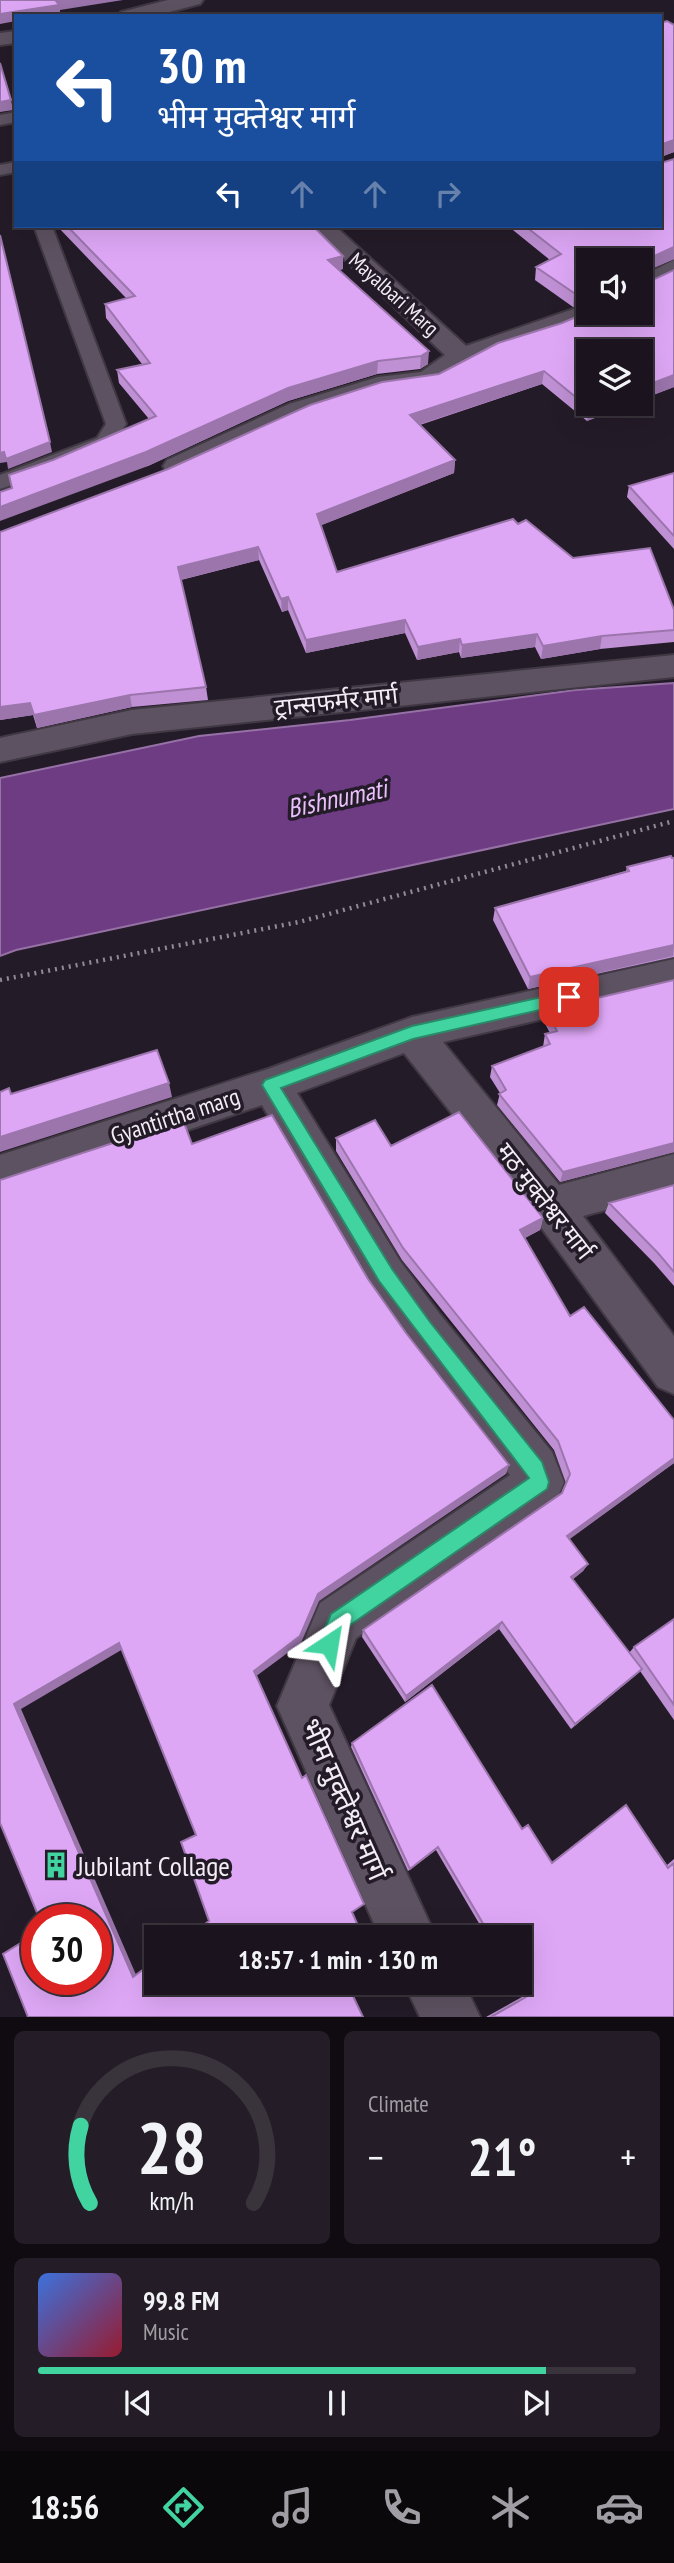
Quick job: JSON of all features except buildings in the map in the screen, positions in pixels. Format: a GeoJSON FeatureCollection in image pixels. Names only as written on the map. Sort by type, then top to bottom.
{"type":"FeatureCollection","features":[{"type":"Feature","properties":{"kind":"street"},"geometry":{"type":"LineString","coordinates":[[141,14],[192,0]]}},
{"type":"Feature","properties":{"kind":"street","name":"Mayalbari Marg"},"geometry":{"type":"LineString","coordinates":[[332,228],[461,356]]}},
{"type":"Feature","properties":{"kind":"street"},"geometry":{"type":"LineString","coordinates":[[653,281],[674,268]]}},
{"type":"Feature","properties":{"kind":"street"},"geometry":{"type":"LineString","coordinates":[[159,474],[299,410],[377,385],[428,379],[461,356],[576,317]]}},
{"type":"Feature","properties":{"kind":"street","name":"ट्रान्सफर्मर मार्ग"},"geometry":{"type":"LineString","coordinates":[[0,750],[132,722],[674,666]]}},
{"type":"Feature","properties":{"kind":"street","name":"Gyantirtha marg"},"geometry":{"type":"LineString","coordinates":[[0,1174],[271,1085],[412,1033],[674,974]]}},
{"type":"Feature","properties":{"kind":"street","name":"मठ मुक्तेश्वर मार्ग"},"geometry":{"type":"LineString","coordinates":[[412,1033],[550,1206],[674,1372]]}},
{"type":"Feature","properties":{"kind":"street","name":"भीम मुक्तेश्वर मार्ग"},"geometry":{"type":"LineString","coordinates":[[271,1085],[385,1275],[423,1328],[535,1469],[540,1482],[338,1621],[303,1706],[403,1925]]}},
{"type":"Feature","properties":{"kind":"street"},"geometry":{"type":"LineString","coordinates":[[550,1206],[674,1173]]}},
{"type":"Feature","properties":{"kind":"street"},"geometry":{"type":"LineString","coordinates":[[439,1995],[452,2017]]}},
{"type":"Feature","properties":{"kind":"lane"},"geometry":{"type":"LineString","coordinates":[[0,482],[48,466],[104,442],[116,424],[44,228]]}},
{"type":"Feature","properties":{"kind":"path"},"geometry":{"type":"LineString","coordinates":[[0,980],[299,922],[674,821]]}},
{"type":"Feature","properties":{"kind":"water","name":"Bishnumati"},"geometry":{"type":"Polygon","coordinates":[[[674,683],[674,809],[16,950],[0,956],[0,778],[199,736],[350,720],[575,690],[674,683]]]}},
{"type":"Feature","properties":{"kind":"place","name":"Jubilant Collage"},"geometry":{"type":"Point","coordinates":[56,1865]}},
{"type":"Feature","properties":{"kind":"route"},"geometry":{"type":"LineString","coordinates":[[329,1644],[338,1621],[540,1482],[535,1469],[423,1328],[385,1275],[271,1085],[412,1033],[569,997]]}}]}
